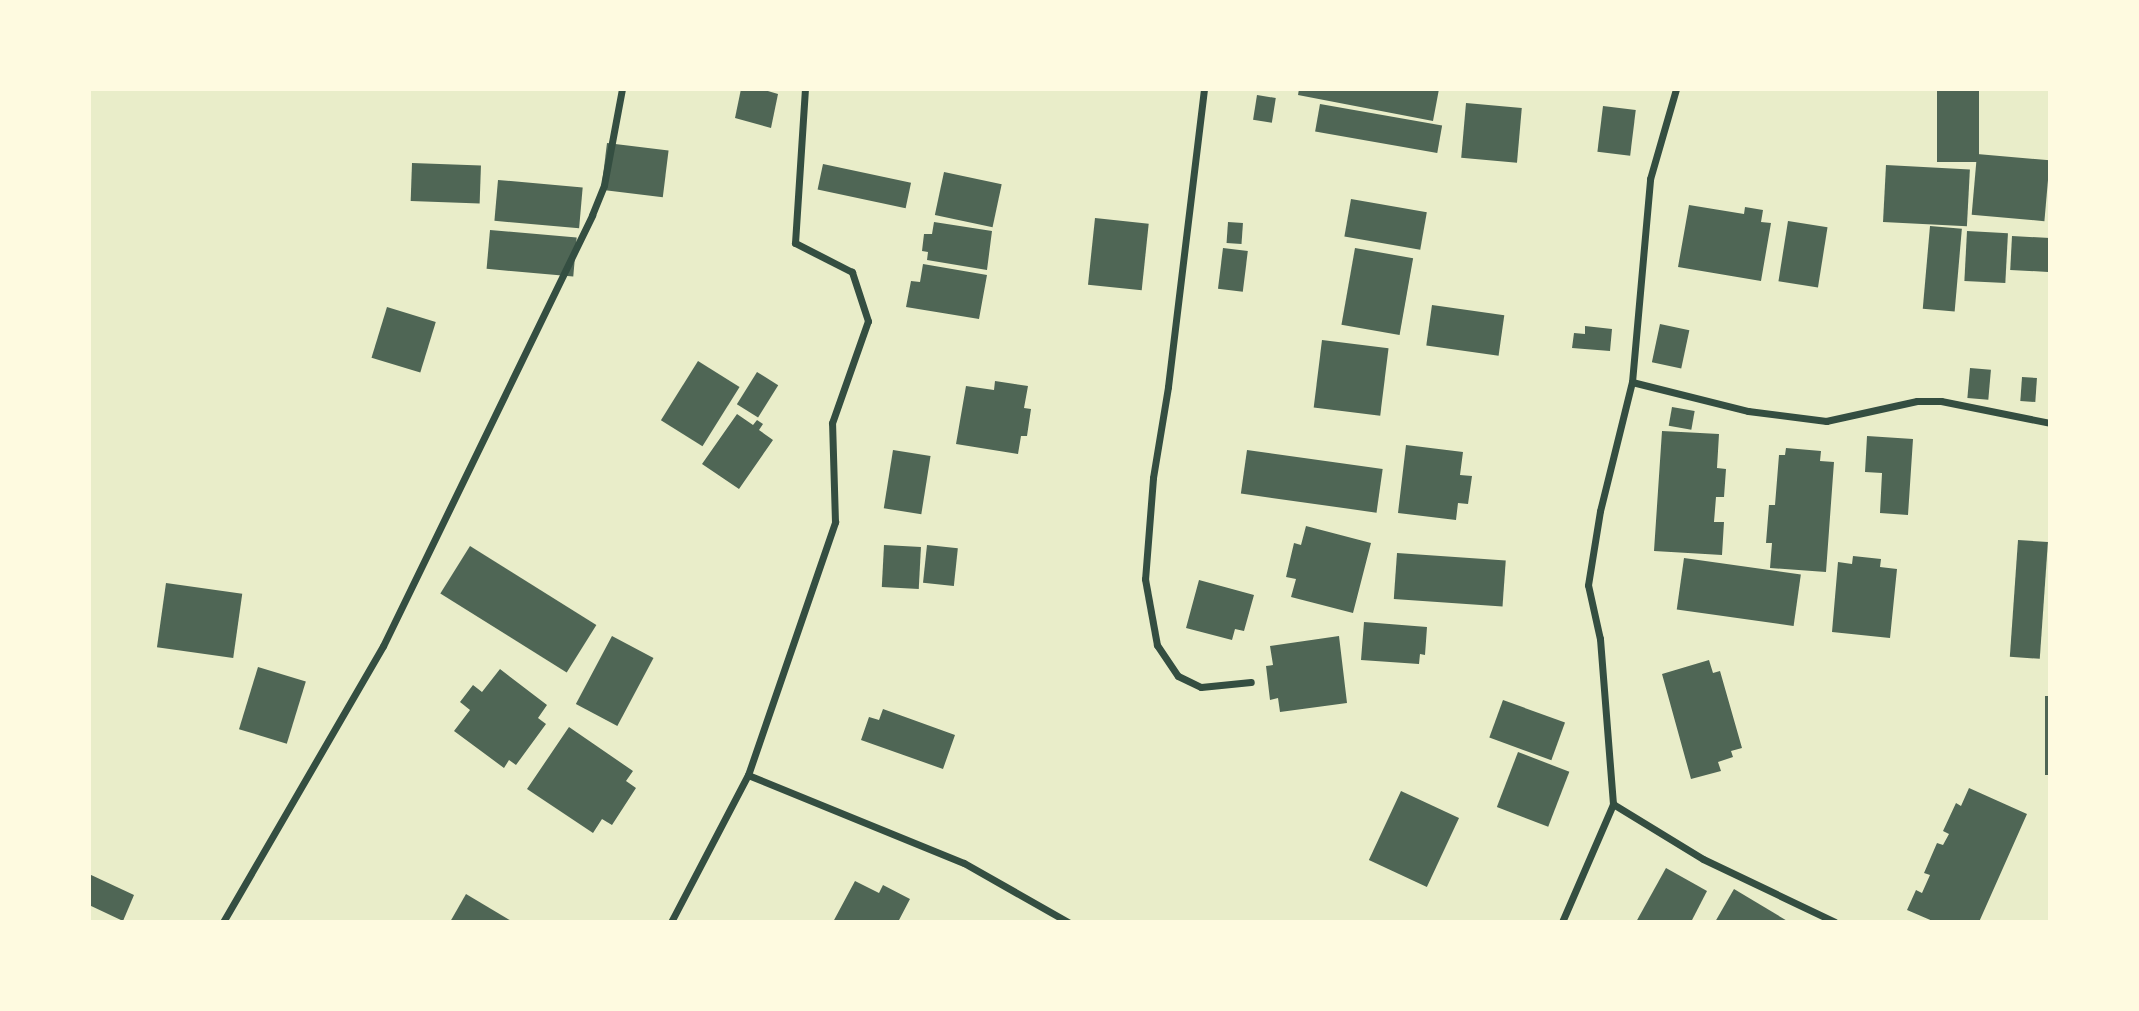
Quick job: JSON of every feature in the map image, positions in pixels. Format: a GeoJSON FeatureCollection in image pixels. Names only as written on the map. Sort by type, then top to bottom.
{"type":"FeatureCollection","features":[{"type":"Feature","properties":{"kind":"street"},"geometry":{"type":"LineString","coordinates":[[223,922],[383,646],[592,215],[604,185],[622,89]]}},
{"type":"Feature","properties":{"kind":"street"},"geometry":{"type":"LineString","coordinates":[[671,922],[748,775],[835,522],[832,423],[868,321],[852,272],[795,243],[805,89]]}},
{"type":"Feature","properties":{"kind":"street"},"geometry":{"type":"LineString","coordinates":[[1204,89],[1168,387],[1153,478],[1145,579],[1157,645],[1178,676],[1202,687],[1251,682]]}},
{"type":"Feature","properties":{"kind":"street"},"geometry":{"type":"LineString","coordinates":[[1562,922],[1613,804],[1600,639],[1588,585],[1600,511],[1632,382],[1650,178],[1676,89]]}},
{"type":"Feature","properties":{"kind":"street"},"geometry":{"type":"LineString","coordinates":[[1632,382],[1748,411],[1826,421],[1917,401],[1941,401],[2050,423]]}},
{"type":"Feature","properties":{"kind":"street"},"geometry":{"type":"LineString","coordinates":[[748,775],[964,863],[1068,922]]}},
{"type":"Feature","properties":{"kind":"street"},"geometry":{"type":"LineString","coordinates":[[1613,804],[1703,859],[1835,922]]}},
{"type":"Feature","properties":{"kind":"building"},"geometry":{"type":"Polygon","coordinates":[[[741,89],[761,89],[778,94],[771,128],[735,118],[741,89]]]}},
{"type":"Feature","properties":{"kind":"building"},"geometry":{"type":"Polygon","coordinates":[[[1299,89],[1439,89],[1433,121],[1298,95],[1299,89]]]}},
{"type":"Feature","properties":{"kind":"building"},"geometry":{"type":"Polygon","coordinates":[[[1937,89],[1979,89],[1979,162],[1937,162],[1937,89]]]}},
{"type":"Feature","properties":{"kind":"building"},"geometry":{"type":"Polygon","coordinates":[[[1257,95],[1276,98],[1272,123],[1253,120],[1257,95]]]}},
{"type":"Feature","properties":{"kind":"building"},"geometry":{"type":"Polygon","coordinates":[[[1466,103],[1522,108],[1517,163],[1461,158],[1466,103]]]}},
{"type":"Feature","properties":{"kind":"building"},"geometry":{"type":"Polygon","coordinates":[[[1320,104],[1442,126],[1437,153],[1315,132],[1320,104]]]}},
{"type":"Feature","properties":{"kind":"building"},"geometry":{"type":"Polygon","coordinates":[[[1603,106],[1636,110],[1630,156],[1597,152],[1603,106]]]}},
{"type":"Feature","properties":{"kind":"building"},"geometry":{"type":"Polygon","coordinates":[[[607,143],[669,151],[663,197],[601,190],[607,143]]]}},
{"type":"Feature","properties":{"kind":"building"},"geometry":{"type":"Polygon","coordinates":[[[1977,154],[2050,160],[2044,221],[1972,215],[1977,154]]]}},
{"type":"Feature","properties":{"kind":"building"},"geometry":{"type":"Polygon","coordinates":[[[412,163],[481,165],[480,203],[411,201],[412,163]]]}},
{"type":"Feature","properties":{"kind":"building"},"geometry":{"type":"Polygon","coordinates":[[[823,164],[911,183],[906,208],[818,189],[823,164]]]}},
{"type":"Feature","properties":{"kind":"building"},"geometry":{"type":"Polygon","coordinates":[[[1886,165],[1970,169],[1967,226],[1883,222],[1886,165]]]}},
{"type":"Feature","properties":{"kind":"building"},"geometry":{"type":"Polygon","coordinates":[[[944,172],[1002,184],[993,227],[935,215],[944,172]]]}},
{"type":"Feature","properties":{"kind":"building"},"geometry":{"type":"Polygon","coordinates":[[[498,180],[583,187],[579,228],[494,221],[498,180]]]}},
{"type":"Feature","properties":{"kind":"building"},"geometry":{"type":"Polygon","coordinates":[[[1351,199],[1427,212],[1420,250],[1344,236],[1351,199]]]}},
{"type":"Feature","properties":{"kind":"building"},"geometry":{"type":"Polygon","coordinates":[[[1689,205],[1744,214],[1745,207],[1763,210],[1761,222],[1771,223],[1761,281],[1678,267],[1689,205]]]}},
{"type":"Feature","properties":{"kind":"building"},"geometry":{"type":"Polygon","coordinates":[[[1095,218],[1149,224],[1142,290],[1088,285],[1095,218]]]}},
{"type":"Feature","properties":{"kind":"building"},"geometry":{"type":"Polygon","coordinates":[[[1788,221],[1828,227],[1818,288],[1778,281],[1788,221]]]}},
{"type":"Feature","properties":{"kind":"building"},"geometry":{"type":"Polygon","coordinates":[[[934,222],[992,231],[987,270],[927,260],[928,252],[922,251],[924,234],[932,234],[934,222]]]}},
{"type":"Feature","properties":{"kind":"building"},"geometry":{"type":"Polygon","coordinates":[[[1228,222],[1243,223],[1241,244],[1227,243],[1228,222]]]}},
{"type":"Feature","properties":{"kind":"building"},"geometry":{"type":"Polygon","coordinates":[[[1930,226],[1962,229],[1955,311],[1923,309],[1930,226]]]}},
{"type":"Feature","properties":{"kind":"building"},"geometry":{"type":"Polygon","coordinates":[[[490,230],[577,238],[573,276],[487,269],[490,230]]]}},
{"type":"Feature","properties":{"kind":"building"},"geometry":{"type":"Polygon","coordinates":[[[1967,231],[2008,233],[2005,283],[1964,281],[1967,231]]]}},
{"type":"Feature","properties":{"kind":"building"},"geometry":{"type":"Polygon","coordinates":[[[2012,236],[2050,238],[2048,272],[2010,270],[2012,236]]]}},
{"type":"Feature","properties":{"kind":"building"},"geometry":{"type":"Polygon","coordinates":[[[1223,248],[1248,251],[1243,292],[1218,289],[1223,248]]]}},
{"type":"Feature","properties":{"kind":"building"},"geometry":{"type":"Polygon","coordinates":[[[1355,248],[1413,258],[1400,335],[1341,325],[1355,248]]]}},
{"type":"Feature","properties":{"kind":"building"},"geometry":{"type":"Polygon","coordinates":[[[923,264],[987,275],[979,319],[906,307],[911,281],[920,282],[923,264]]]}},
{"type":"Feature","properties":{"kind":"building"},"geometry":{"type":"Polygon","coordinates":[[[1432,305],[1504,315],[1499,356],[1426,346],[1432,305]]]}},
{"type":"Feature","properties":{"kind":"building"},"geometry":{"type":"Polygon","coordinates":[[[387,307],[436,322],[420,373],[372,358],[387,307]]]}},
{"type":"Feature","properties":{"kind":"building"},"geometry":{"type":"Polygon","coordinates":[[[1660,324],[1689,330],[1681,368],[1652,362],[1660,324]]]}},
{"type":"Feature","properties":{"kind":"building"},"geometry":{"type":"Polygon","coordinates":[[[1585,326],[1612,329],[1610,351],[1572,348],[1574,333],[1585,334],[1585,326]]]}},
{"type":"Feature","properties":{"kind":"building"},"geometry":{"type":"Polygon","coordinates":[[[1322,340],[1389,348],[1380,416],[1314,407],[1322,340]]]}},
{"type":"Feature","properties":{"kind":"building"},"geometry":{"type":"Polygon","coordinates":[[[698,361],[740,387],[702,446],[661,420],[698,361]]]}},
{"type":"Feature","properties":{"kind":"building"},"geometry":{"type":"Polygon","coordinates":[[[1970,368],[1991,370],[1988,400],[1967,398],[1970,368]]]}},
{"type":"Feature","properties":{"kind":"building"},"geometry":{"type":"Polygon","coordinates":[[[757,372],[778,385],[758,417],[737,404],[757,372]]]}},
{"type":"Feature","properties":{"kind":"building"},"geometry":{"type":"Polygon","coordinates":[[[2022,377],[2037,378],[2035,402],[2020,401],[2022,377]]]}},
{"type":"Feature","properties":{"kind":"building"},"geometry":{"type":"Polygon","coordinates":[[[995,381],[1028,386],[1024,408],[1031,409],[1027,436],[1021,436],[1018,454],[956,444],[966,386],[994,390],[995,381]]]}},
{"type":"Feature","properties":{"kind":"building"},"geometry":{"type":"Polygon","coordinates":[[[1672,407],[1695,411],[1691,430],[1669,426],[1672,407]]]}},
{"type":"Feature","properties":{"kind":"building"},"geometry":{"type":"Polygon","coordinates":[[[737,414],[753,425],[757,420],[763,424],[759,430],[773,440],[739,489],[702,464],[737,414]]]}},
{"type":"Feature","properties":{"kind":"building"},"geometry":{"type":"Polygon","coordinates":[[[1662,431],[1719,434],[1717,468],[1726,469],[1724,497],[1716,497],[1714,522],[1724,522],[1722,555],[1654,551],[1662,431]]]}},
{"type":"Feature","properties":{"kind":"building"},"geometry":{"type":"Polygon","coordinates":[[[1867,436],[1913,439],[1908,515],[1880,513],[1882,473],[1865,472],[1867,436]]]}},
{"type":"Feature","properties":{"kind":"building"},"geometry":{"type":"Polygon","coordinates":[[[1406,445],[1463,452],[1460,475],[1472,476],[1468,504],[1458,503],[1456,520],[1398,513],[1406,445]]]}},
{"type":"Feature","properties":{"kind":"building"},"geometry":{"type":"Polygon","coordinates":[[[1786,448],[1821,451],[1820,461],[1834,462],[1826,572],[1770,568],[1772,543],[1766,543],[1769,505],[1775,505],[1779,455],[1785,455],[1786,448]]]}},
{"type":"Feature","properties":{"kind":"building"},"geometry":{"type":"Polygon","coordinates":[[[893,450],[931,456],[921,514],[884,508],[893,450]]]}},
{"type":"Feature","properties":{"kind":"building"},"geometry":{"type":"Polygon","coordinates":[[[1247,450],[1383,469],[1377,513],[1241,494],[1247,450]]]}},
{"type":"Feature","properties":{"kind":"building"},"geometry":{"type":"Polygon","coordinates":[[[1306,526],[1371,543],[1353,613],[1291,597],[1296,579],[1286,577],[1294,543],[1301,545],[1306,526]]]}},
{"type":"Feature","properties":{"kind":"building"},"geometry":{"type":"Polygon","coordinates":[[[2018,540],[2048,542],[2040,659],[2010,657],[2018,540]]]}},
{"type":"Feature","properties":{"kind":"building"},"geometry":{"type":"Polygon","coordinates":[[[884,545],[921,547],[919,589],[882,587],[884,545]]]}},
{"type":"Feature","properties":{"kind":"building"},"geometry":{"type":"Polygon","coordinates":[[[927,545],[958,548],[954,586],[923,583],[927,545]]]}},
{"type":"Feature","properties":{"kind":"building"},"geometry":{"type":"Polygon","coordinates":[[[470,546],[596,625],[567,672],[440,593],[470,546]]]}},
{"type":"Feature","properties":{"kind":"building"},"geometry":{"type":"Polygon","coordinates":[[[1397,553],[1506,561],[1503,606],[1394,599],[1397,553]]]}},
{"type":"Feature","properties":{"kind":"building"},"geometry":{"type":"Polygon","coordinates":[[[1853,556],[1881,559],[1880,567],[1897,569],[1890,638],[1832,632],[1838,562],[1852,564],[1853,556]]]}},
{"type":"Feature","properties":{"kind":"building"},"geometry":{"type":"Polygon","coordinates":[[[1684,558],[1801,574],[1794,626],[1677,609],[1684,558]]]}},
{"type":"Feature","properties":{"kind":"building"},"geometry":{"type":"Polygon","coordinates":[[[1199,580],[1254,595],[1244,631],[1235,629],[1232,640],[1186,628],[1199,580]]]}},
{"type":"Feature","properties":{"kind":"building"},"geometry":{"type":"Polygon","coordinates":[[[166,583],[242,594],[233,658],[157,647],[166,583]]]}},
{"type":"Feature","properties":{"kind":"building"},"geometry":{"type":"Polygon","coordinates":[[[1364,622],[1427,627],[1425,655],[1420,654],[1419,664],[1361,660],[1364,622]]]}},
{"type":"Feature","properties":{"kind":"building"},"geometry":{"type":"Polygon","coordinates":[[[612,636],[653,658],[617,726],[576,704],[612,636]]]}},
{"type":"Feature","properties":{"kind":"building"},"geometry":{"type":"Polygon","coordinates":[[[1339,636],[1347,703],[1280,712],[1278,698],[1270,700],[1266,666],[1273,665],[1270,646],[1339,636]]]}},
{"type":"Feature","properties":{"kind":"building"},"geometry":{"type":"Polygon","coordinates":[[[1709,660],[1713,673],[1720,671],[1742,748],[1731,751],[1733,757],[1718,762],[1721,771],[1691,779],[1662,674],[1709,660]]]}},
{"type":"Feature","properties":{"kind":"building"},"geometry":{"type":"Polygon","coordinates":[[[258,667],[306,682],[287,744],[239,729],[258,667]]]}},
{"type":"Feature","properties":{"kind":"building"},"geometry":{"type":"Polygon","coordinates":[[[500,669],[547,705],[538,718],[546,724],[516,765],[509,760],[504,768],[454,731],[470,710],[460,702],[473,685],[482,692],[500,669]]]}},
{"type":"Feature","properties":{"kind":"building"},"geometry":{"type":"Polygon","coordinates":[[[2045,696],[2050,696],[2050,775],[2045,775],[2045,696]]]}},
{"type":"Feature","properties":{"kind":"building"},"geometry":{"type":"Polygon","coordinates":[[[1503,700],[1565,723],[1551,760],[1489,738],[1503,700]]]}},
{"type":"Feature","properties":{"kind":"building"},"geometry":{"type":"Polygon","coordinates":[[[883,709],[955,735],[943,769],[861,740],[869,717],[879,720],[883,709]]]}},
{"type":"Feature","properties":{"kind":"building"},"geometry":{"type":"Polygon","coordinates":[[[569,727],[633,771],[626,781],[636,788],[612,825],[602,819],[593,833],[527,789],[569,727]]]}},
{"type":"Feature","properties":{"kind":"building"},"geometry":{"type":"Polygon","coordinates":[[[1518,752],[1569,772],[1548,827],[1497,807],[1518,752]]]}},
{"type":"Feature","properties":{"kind":"building"},"geometry":{"type":"Polygon","coordinates":[[[1969,788],[2027,814],[1979,922],[1935,922],[1907,910],[1916,890],[1922,893],[1930,875],[1924,873],[1937,843],[1943,845],[1949,834],[1943,831],[1956,803],[1961,806],[1969,788]]]}},
{"type":"Feature","properties":{"kind":"building"},"geometry":{"type":"Polygon","coordinates":[[[1401,791],[1459,818],[1427,887],[1369,860],[1401,791]]]}},
{"type":"Feature","properties":{"kind":"building"},"geometry":{"type":"Polygon","coordinates":[[[1666,868],[1707,891],[1691,922],[1636,922],[1666,868]]]}},
{"type":"Feature","properties":{"kind":"building"},"geometry":{"type":"Polygon","coordinates":[[[89,874],[134,895],[123,921],[89,905],[89,874]]]}},
{"type":"Feature","properties":{"kind":"building"},"geometry":{"type":"Polygon","coordinates":[[[855,881],[879,893],[883,885],[910,899],[898,922],[833,922],[855,881]]]}},
{"type":"Feature","properties":{"kind":"building"},"geometry":{"type":"Polygon","coordinates":[[[1734,889],[1789,922],[1715,922],[1734,889]]]}},
{"type":"Feature","properties":{"kind":"building"},"geometry":{"type":"Polygon","coordinates":[[[466,894],[513,922],[450,922],[466,894]]]}}]}
